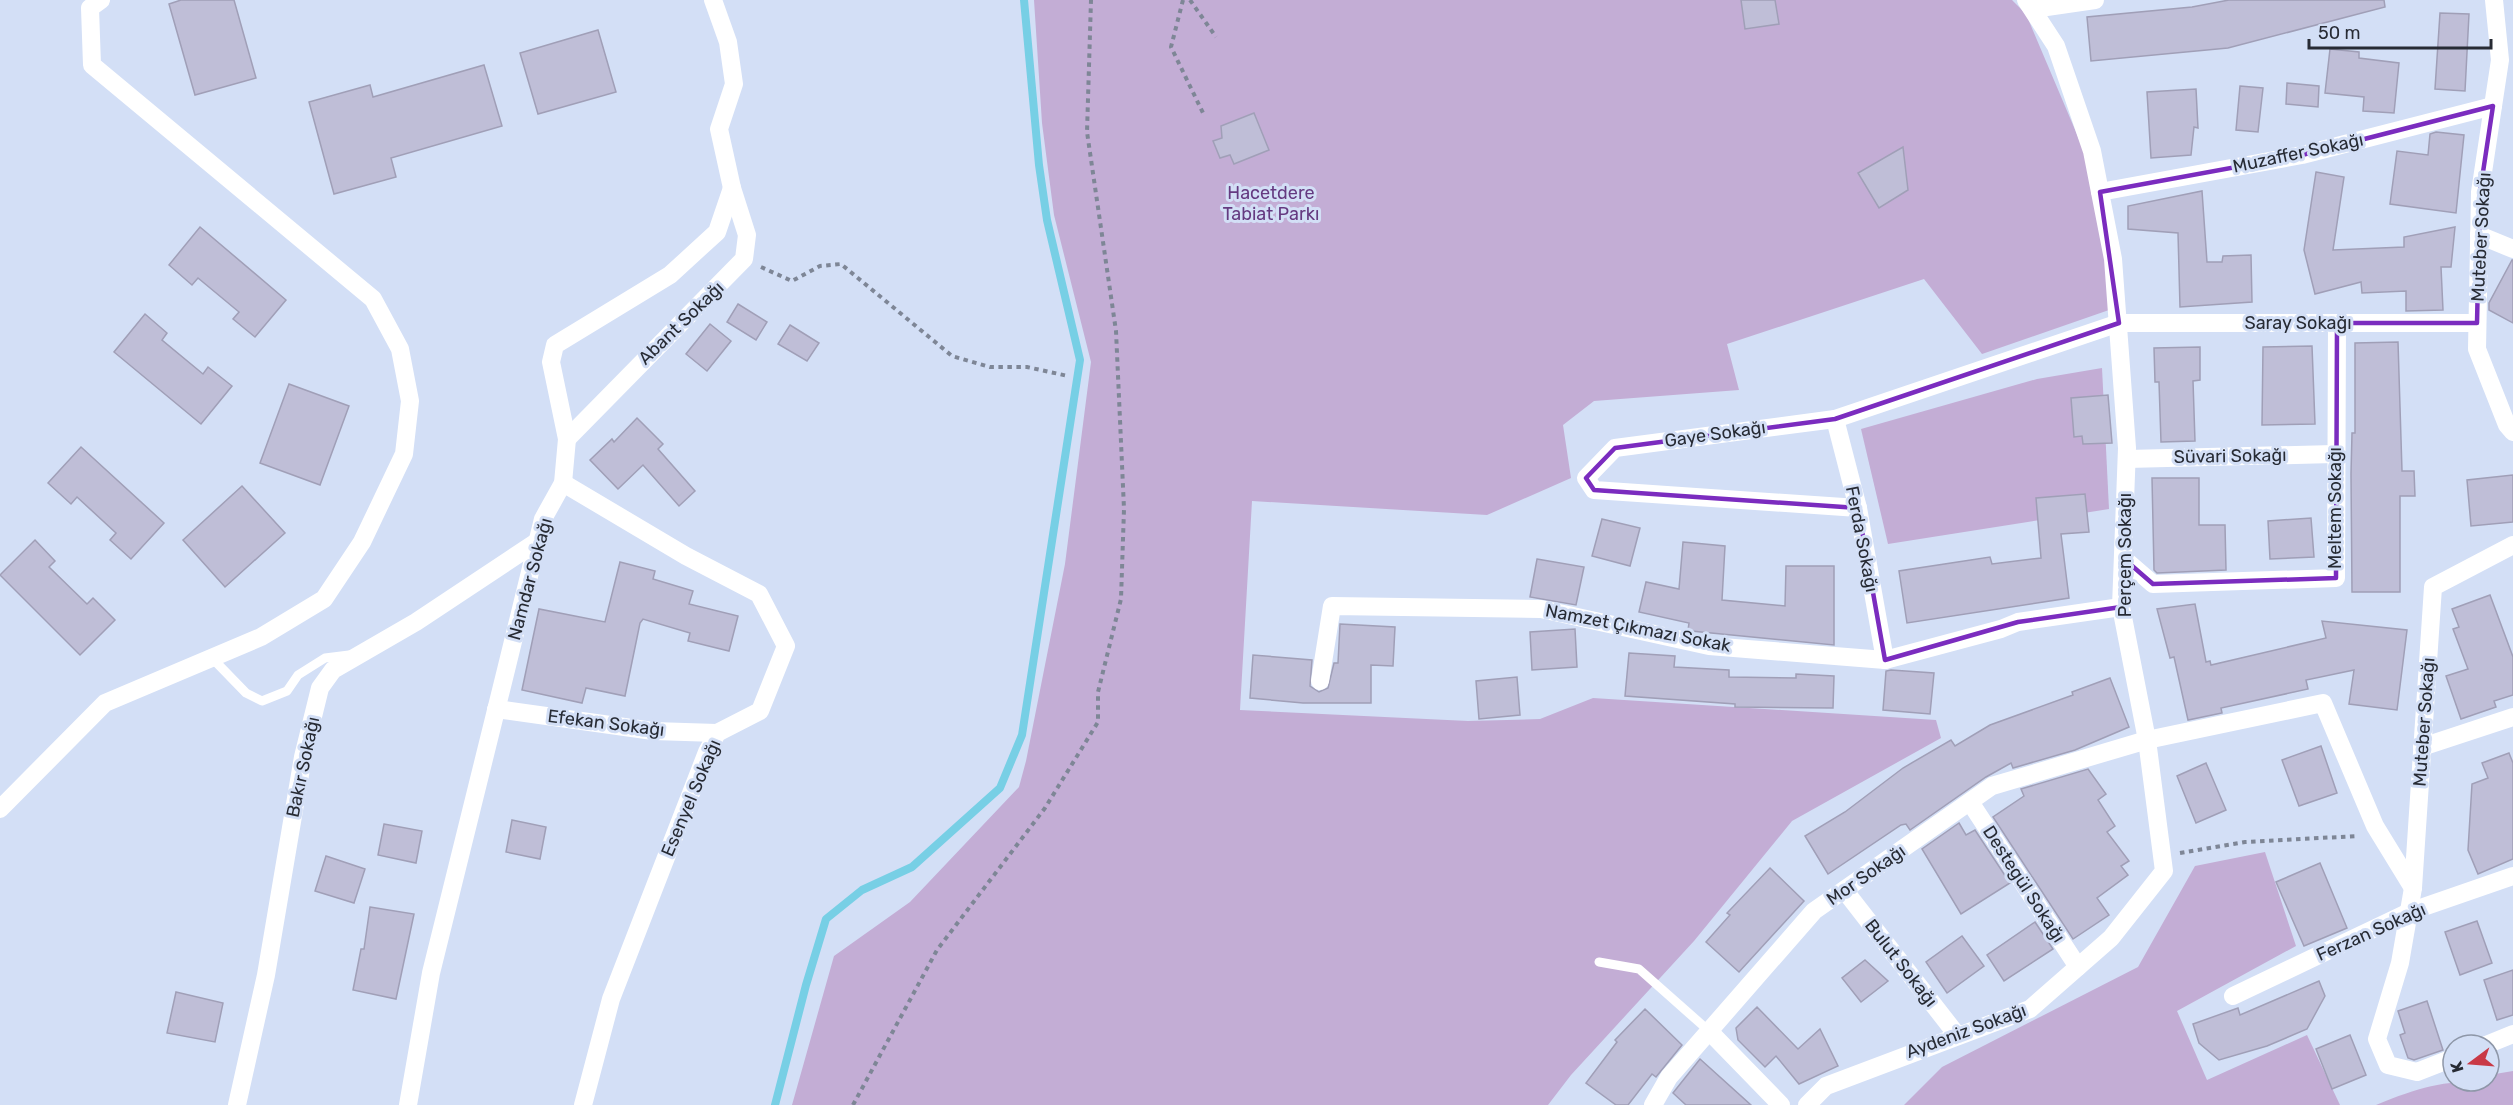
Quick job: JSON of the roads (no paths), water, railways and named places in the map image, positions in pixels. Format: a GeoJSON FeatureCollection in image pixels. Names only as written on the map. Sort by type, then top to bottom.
{"type":"FeatureCollection","features":[{"type":"Feature","properties":{"kind":"street"},"geometry":{"type":"LineString","coordinates":[[0,809],[105,703],[261,638],[324,599],[363,542],[404,454],[410,401],[400,349],[373,299],[92,64],[90,8],[101,0]]}},
{"type":"Feature","properties":{"kind":"street"},"geometry":{"type":"LineString","coordinates":[[712,0],[728,42],[734,84],[719,129],[732,188]]}},
{"type":"Feature","properties":{"kind":"street"},"geometry":{"type":"LineString","coordinates":[[2030,4],[2095,0]]}},
{"type":"Feature","properties":{"kind":"street","name":"Muteber Sokağı"},"geometry":{"type":"LineString","coordinates":[[2494,0],[2507,57],[2493,106],[2480,192],[2477,349],[2507,424],[2513,432]]}},
{"type":"Feature","properties":{"kind":"street","name":"Perçem Sokağı"},"geometry":{"type":"LineString","coordinates":[[2030,4],[2055,46],[2092,151],[2113,260],[2127,459],[2121,607],[2147,740]]}},
{"type":"Feature","properties":{"kind":"street","name":"Muzaffer Sokağı"},"geometry":{"type":"LineString","coordinates":[[2100,192],[2302,155],[2493,106]]}},
{"type":"Feature","properties":{"kind":"street","name":"Abant Sokağı"},"geometry":{"type":"LineString","coordinates":[[567,439],[744,259],[747,235],[732,188]]}},
{"type":"Feature","properties":{"kind":"street","name":"Namdar Sokağı"},"geometry":{"type":"LineString","coordinates":[[408,1105],[430,973],[543,519],[564,483],[567,439],[551,362],[555,345],[670,275],[717,232],[732,188]]}},
{"type":"Feature","properties":{"kind":"street"},"geometry":{"type":"LineString","coordinates":[[2479,235],[2513,249]]}},
{"type":"Feature","properties":{"kind":"street","name":"Saray Sokağı"},"geometry":{"type":"LineString","coordinates":[[2119,323],[2478,323]]}},
{"type":"Feature","properties":{"kind":"street","name":"Gaye Sokağı"},"geometry":{"type":"LineString","coordinates":[[1858,508],[1594,490],[1586,478],[1615,448],[1835,419],[2119,323]]}},
{"type":"Feature","properties":{"kind":"street","name":"Meltem Sokağı"},"geometry":{"type":"LineString","coordinates":[[2123,558],[2153,584],[2336,578],[2334,454],[2337,323]]}},
{"type":"Feature","properties":{"kind":"street","name":"Ferda Sokağı"},"geometry":{"type":"LineString","coordinates":[[1835,419],[1858,508],[1885,660]]}},
{"type":"Feature","properties":{"kind":"street","name":"Süvari Sokağı"},"geometry":{"type":"LineString","coordinates":[[2127,459],[2334,454]]}},
{"type":"Feature","properties":{"kind":"street","name":"Esenyel Sokağı"},"geometry":{"type":"LineString","coordinates":[[564,483],[686,556],[759,594],[786,646],[760,711],[717,734],[707,752],[611,999],[583,1105]]}},
{"type":"Feature","properties":{"kind":"street","name":"Bakır Sokağı"},"geometry":{"type":"LineString","coordinates":[[237,1105],[266,975],[303,756],[320,688],[333,670],[357,654],[417,622],[538,541]]}},
{"type":"Feature","properties":{"kind":"street","name":"Muteber Sokağı"},"geometry":{"type":"LineString","coordinates":[[2441,1063],[2417,1072],[2388,1065],[2377,1039],[2400,963],[2413,888],[2433,587],[2513,545]]}},
{"type":"Feature","properties":{"kind":"street","name":"Namzet Çıkmazı Sokak"},"geometry":{"type":"LineString","coordinates":[[1320,681],[1332,606],[1541,609],[1709,646],[1885,660],[2001,630],[2018,622],[2121,607]]}},
{"type":"Feature","properties":{"kind":"street"},"geometry":{"type":"LineString","coordinates":[[2147,740],[2323,703],[2381,835],[2413,888]]}},
{"type":"Feature","properties":{"kind":"street","name":"Efekan Sokağı"},"geometry":{"type":"LineString","coordinates":[[496,709],[653,731],[717,734]]}},
{"type":"Feature","properties":{"kind":"street"},"geometry":{"type":"LineString","coordinates":[[2422,747],[2513,717]]}},
{"type":"Feature","properties":{"kind":"street","name":"Mor Sokağı"},"geometry":{"type":"LineString","coordinates":[[1653,1105],[1669,1077],[1814,911],[1992,786],[2147,740]]}},
{"type":"Feature","properties":{"kind":"street","name":"Aydeniz Sokağı"},"geometry":{"type":"LineString","coordinates":[[1807,1105],[1826,1086],[2030,1009],[2111,938],[2164,871],[2147,740]]}},
{"type":"Feature","properties":{"kind":"street","name":"Destegül Sokağı"},"geometry":{"type":"LineString","coordinates":[[1970,802],[2078,967]]}},
{"type":"Feature","properties":{"kind":"street","name":"Ferzan Sokağı"},"geometry":{"type":"LineString","coordinates":[[2232,996],[2409,912],[2513,876]]}},
{"type":"Feature","properties":{"kind":"street","name":"Bulut Sokağı"},"geometry":{"type":"LineString","coordinates":[[1845,891],[1957,1035]]}},
{"type":"Feature","properties":{"kind":"street"},"geometry":{"type":"LineString","coordinates":[[1709,1031],[1781,1105]]}},
{"type":"Feature","properties":{"kind":"lane"},"geometry":{"type":"LineString","coordinates":[[212,658],[246,693],[262,701],[287,691],[298,675],[325,658],[357,654]]}},
{"type":"Feature","properties":{"kind":"lane"},"geometry":{"type":"LineString","coordinates":[[1599,962],[1639,969],[1709,1031]]}},
{"type":"Feature","properties":{"kind":"waterway"},"geometry":{"type":"LineString","coordinates":[[775,1105],[806,985],[826,919],[862,890],[912,867],[1000,788],[1022,735],[1080,360],[1047,220],[1039,165],[1024,0]]}},
{"type":"Feature","properties":{"kind":"park label","name":"Hacetdere Tabiat Parkı"},"geometry":{"type":"Point","coordinates":[1271,203]}}]}
